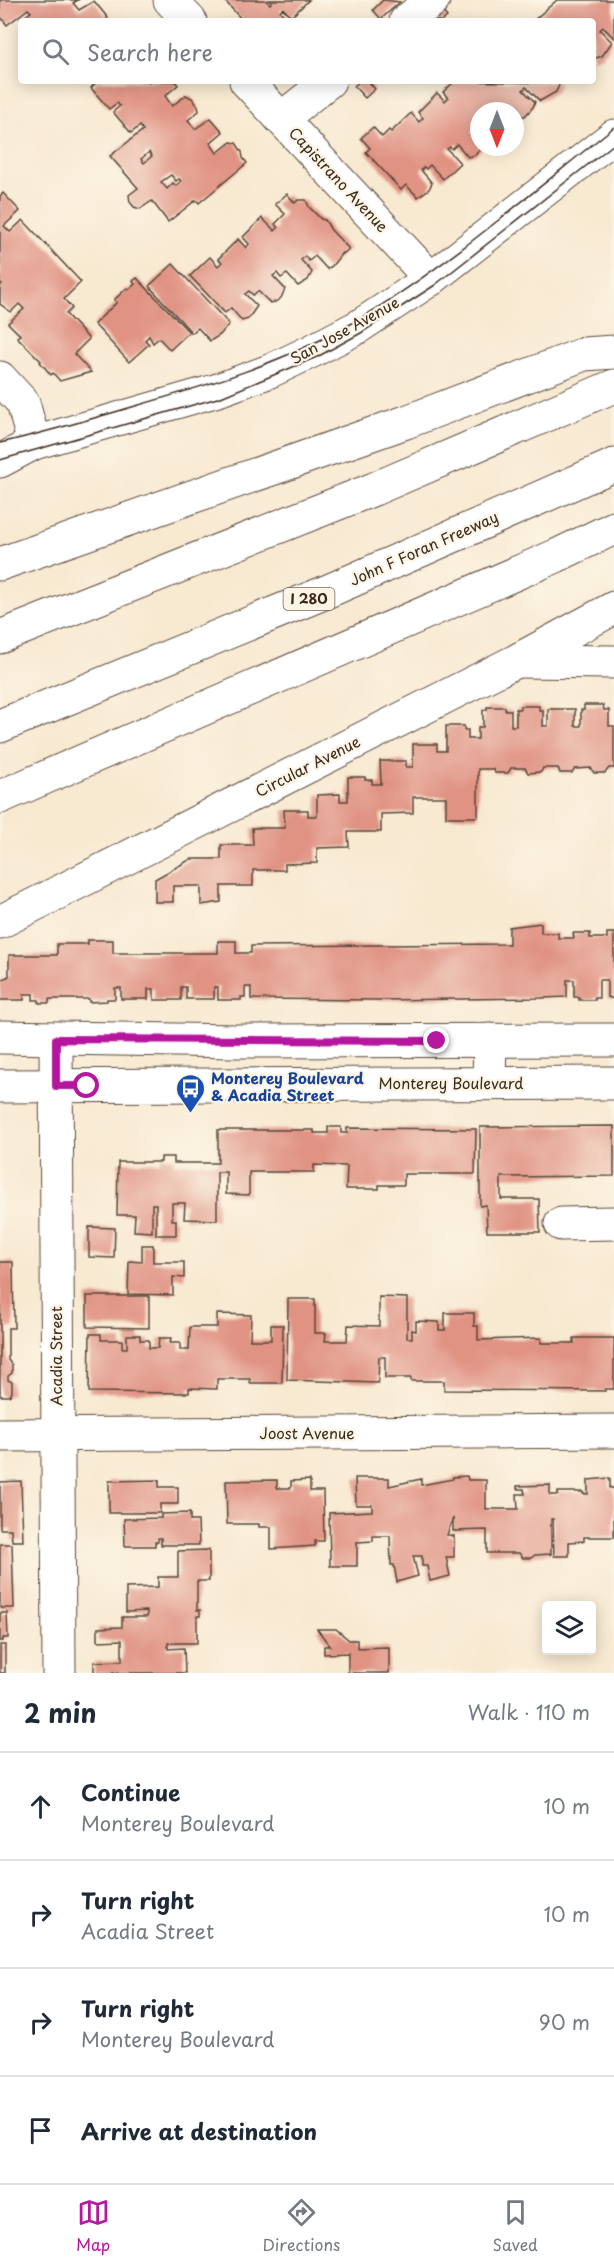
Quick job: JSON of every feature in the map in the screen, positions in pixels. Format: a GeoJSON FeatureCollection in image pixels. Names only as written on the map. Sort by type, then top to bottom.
{"type":"FeatureCollection","features":[{"type":"Feature","properties":{"kind":"main road"},"geometry":{"type":"LineString","coordinates":[[170,0],[186,18]]}},
{"type":"Feature","properties":{"kind":"main road"},"geometry":{"type":"LineString","coordinates":[[410,18],[433,0]]}},
{"type":"Feature","properties":{"kind":"main road","name":"Capistrano Avenue"},"geometry":{"type":"LineString","coordinates":[[249,84],[431,279]]}},
{"type":"Feature","properties":{"kind":"main road"},"geometry":{"type":"LineString","coordinates":[[281,119],[325,84]]}},
{"type":"Feature","properties":{"kind":"main road","name":"San Jose Avenue"},"geometry":{"type":"LineString","coordinates":[[0,461],[34,443],[218,390],[270,371],[358,327],[431,279],[614,136]]}},
{"type":"Feature","properties":{"kind":"main road"},"geometry":{"type":"LineString","coordinates":[[0,564],[406,422],[584,354],[614,352]]}},
{"type":"Feature","properties":{"kind":"main road"},"geometry":{"type":"LineString","coordinates":[[0,378],[22,403],[34,443]]}},
{"type":"Feature","properties":{"kind":"main road"},"geometry":{"type":"LineString","coordinates":[[0,637],[374,489],[614,386]]}},
{"type":"Feature","properties":{"kind":"main road","name":"San Jose Avenue"},"geometry":{"type":"LineString","coordinates":[[0,444],[34,443]]}},
{"type":"Feature","properties":{"kind":"main road","name":"John F Foran Freeway"},"geometry":{"type":"LineString","coordinates":[[0,726],[326,592],[614,465]]}},
{"type":"Feature","properties":{"kind":"main road"},"geometry":{"type":"LineString","coordinates":[[0,797],[556,556],[614,528]]}},
{"type":"Feature","properties":{"kind":"main road","name":"Circular Avenue"},"geometry":{"type":"LineString","coordinates":[[0,922],[516,661],[614,608]]}},
{"type":"Feature","properties":{"kind":"main road"},"geometry":{"type":"LineString","coordinates":[[516,661],[614,662]]}},
{"type":"Feature","properties":{"kind":"main road"},"geometry":{"type":"LineString","coordinates":[[0,1037],[614,1040]]}},
{"type":"Feature","properties":{"kind":"main road","name":"Acadia Street"},"geometry":{"type":"LineString","coordinates":[[56,1039],[59,1673]]}},
{"type":"Feature","properties":{"kind":"main road"},"geometry":{"type":"LineString","coordinates":[[489,1083],[490,1041]]}},
{"type":"Feature","properties":{"kind":"main road","name":"Monterey Boulevard"},"geometry":{"type":"LineString","coordinates":[[0,1086],[614,1083]]}},
{"type":"Feature","properties":{"kind":"main road"},"geometry":{"type":"LineString","coordinates":[[561,1224],[614,1223]]}},
{"type":"Feature","properties":{"kind":"main road","name":"Joost Avenue"},"geometry":{"type":"LineString","coordinates":[[0,1435],[614,1431]]}},
{"type":"Feature","properties":{"kind":"building"},"geometry":{"type":"Polygon","coordinates":[[[0,0],[78,0],[73,3],[79,10],[94,1],[108,18],[22,18],[31,12],[28,9],[7,25],[0,16],[0,0]]]}},
{"type":"Feature","properties":{"kind":"building"},"geometry":{"type":"Polygon","coordinates":[[[224,0],[265,0],[270,4],[272,2],[269,0],[309,0],[291,17],[283,8],[280,11],[286,18],[240,18],[224,0]]]}},
{"type":"Feature","properties":{"kind":"building"},"geometry":{"type":"Polygon","coordinates":[[[383,0],[400,2],[382,18],[373,10],[383,0]]]}},
{"type":"Feature","properties":{"kind":"building"},"geometry":{"type":"Polygon","coordinates":[[[557,0],[614,0],[614,38],[603,27],[600,30],[612,42],[602,56],[596,58],[596,18],[536,18],[557,0]]]}},
{"type":"Feature","properties":{"kind":"building"},"geometry":{"type":"Polygon","coordinates":[[[442,11],[447,17],[446,18],[434,18],[442,11]]]}},
{"type":"Feature","properties":{"kind":"building"},"geometry":{"type":"Polygon","coordinates":[[[94,84],[177,84],[165,96],[172,106],[186,95],[192,98],[199,111],[188,120],[195,129],[211,118],[223,132],[210,143],[217,153],[231,142],[236,143],[247,163],[199,203],[196,200],[168,222],[152,201],[140,209],[134,207],[130,202],[129,195],[138,188],[110,156],[143,130],[140,126],[131,133],[113,112],[120,106],[117,103],[109,109],[91,88],[94,84]],[[149,152],[141,159],[144,163],[152,156],[149,152]],[[171,175],[161,182],[167,189],[173,183],[176,186],[181,181],[179,179],[176,181],[171,175]]]}},
{"type":"Feature","properties":{"kind":"building"},"geometry":{"type":"Polygon","coordinates":[[[371,84],[375,89],[365,98],[354,86],[371,84]]]}},
{"type":"Feature","properties":{"kind":"building"},"geometry":{"type":"Polygon","coordinates":[[[452,84],[560,84],[556,92],[540,101],[526,87],[523,90],[535,102],[525,116],[524,102],[470,102],[472,156],[468,157],[457,144],[452,149],[450,147],[447,149],[460,163],[443,179],[430,165],[426,169],[424,167],[421,170],[432,183],[429,189],[418,197],[406,185],[401,190],[366,152],[370,148],[361,138],[373,127],[382,137],[389,130],[391,132],[411,113],[419,122],[423,118],[418,112],[437,93],[445,101],[448,98],[443,92],[452,84]]]}},
{"type":"Feature","properties":{"kind":"building"},"geometry":{"type":"Polygon","coordinates":[[[3,193],[20,211],[4,226],[10,232],[23,220],[81,282],[64,299],[72,308],[66,314],[89,339],[74,354],[91,372],[60,381],[53,373],[51,375],[41,361],[17,337],[20,335],[8,323],[24,309],[19,304],[11,312],[0,304],[2,284],[0,282],[0,196],[3,193]]]}},
{"type":"Feature","properties":{"kind":"building"},"geometry":{"type":"Polygon","coordinates":[[[287,194],[295,203],[298,200],[306,200],[309,207],[325,220],[349,249],[327,269],[315,256],[309,261],[305,256],[301,260],[312,272],[308,280],[298,286],[287,274],[281,278],[277,273],[273,276],[285,289],[281,298],[275,302],[270,303],[258,291],[253,295],[249,291],[245,294],[257,306],[248,319],[242,321],[231,308],[225,313],[190,276],[210,257],[218,266],[222,262],[218,259],[238,239],[246,248],[249,244],[243,237],[262,218],[275,231],[278,228],[275,224],[285,214],[275,204],[287,194]]]}},
{"type":"Feature","properties":{"kind":"building"},"geometry":{"type":"Polygon","coordinates":[[[173,264],[229,324],[220,335],[210,341],[198,328],[192,333],[149,286],[173,264]]]}},
{"type":"Feature","properties":{"kind":"building"},"geometry":{"type":"Polygon","coordinates":[[[137,278],[189,332],[170,350],[159,338],[153,343],[149,336],[145,340],[149,344],[129,362],[94,324],[117,302],[114,300],[135,284],[133,281],[137,278]]]}},
{"type":"Feature","properties":{"kind":"building"},"geometry":{"type":"Polygon","coordinates":[[[584,705],[603,705],[604,710],[609,710],[609,726],[614,726],[614,768],[609,768],[605,773],[594,773],[591,768],[575,769],[572,773],[560,773],[558,768],[543,768],[541,772],[528,773],[525,768],[511,768],[508,773],[495,773],[493,769],[478,769],[478,817],[446,817],[446,797],[413,797],[413,813],[381,814],[381,832],[348,832],[349,847],[317,848],[317,863],[285,864],[285,870],[253,870],[253,886],[221,886],[221,902],[201,905],[201,886],[173,886],[173,902],[155,902],[155,879],[191,859],[221,859],[221,845],[253,845],[252,828],[285,828],[284,810],[308,810],[308,816],[317,816],[317,795],[340,794],[340,801],[348,801],[348,777],[365,777],[365,780],[372,780],[372,784],[381,784],[380,761],[406,761],[406,767],[413,767],[413,744],[437,744],[437,751],[446,751],[446,726],[464,726],[464,730],[468,730],[468,739],[478,739],[478,727],[483,727],[483,710],[487,710],[487,707],[505,707],[505,710],[511,710],[511,726],[516,726],[516,709],[520,709],[520,706],[539,706],[539,710],[543,710],[543,726],[548,726],[548,709],[575,709],[575,726],[581,726],[581,710],[584,710],[584,705]]]}},
{"type":"Feature","properties":{"kind":"building"},"geometry":{"type":"Polygon","coordinates":[[[541,923],[541,933],[558,933],[558,938],[574,938],[573,933],[590,933],[590,938],[607,938],[607,933],[614,933],[614,999],[607,997],[607,980],[599,980],[599,998],[579,1000],[579,997],[574,997],[574,980],[567,980],[567,997],[541,998],[251,999],[251,987],[245,987],[245,997],[241,997],[241,1000],[218,1000],[218,987],[214,987],[214,999],[186,999],[186,987],[181,987],[181,1000],[154,1000],[154,989],[148,989],[148,999],[121,999],[121,988],[115,988],[115,999],[107,999],[107,1001],[49,999],[49,1003],[39,1003],[39,1000],[33,1000],[33,994],[24,994],[24,1000],[0,1000],[0,981],[9,976],[9,955],[57,955],[57,944],[88,944],[88,940],[113,940],[113,953],[218,953],[218,941],[236,941],[236,953],[251,953],[251,946],[509,944],[509,927],[541,923]]]}},
{"type":"Feature","properties":{"kind":"building"},"geometry":{"type":"Polygon","coordinates":[[[614,1126],[614,1176],[501,1177],[501,1199],[539,1199],[540,1232],[487,1232],[486,1205],[480,1206],[480,1127],[614,1126]]]}},
{"type":"Feature","properties":{"kind":"building"},"geometry":{"type":"Polygon","coordinates":[[[328,1127],[341,1127],[341,1133],[347,1133],[347,1128],[476,1129],[475,1174],[404,1174],[404,1185],[379,1185],[379,1189],[346,1189],[347,1166],[314,1165],[314,1172],[249,1172],[249,1195],[226,1194],[226,1172],[217,1172],[217,1220],[184,1219],[185,1203],[172,1203],[172,1220],[176,1220],[176,1235],[156,1235],[156,1204],[152,1204],[152,1232],[134,1231],[135,1215],[117,1215],[118,1162],[161,1162],[161,1157],[174,1157],[174,1163],[218,1163],[218,1130],[314,1130],[314,1133],[328,1133],[328,1127]]]}},
{"type":"Feature","properties":{"kind":"building"},"geometry":{"type":"Polygon","coordinates":[[[89,1227],[115,1228],[114,1258],[89,1257],[89,1227]]]}},
{"type":"Feature","properties":{"kind":"building"},"geometry":{"type":"Polygon","coordinates":[[[142,1245],[153,1245],[153,1262],[184,1262],[184,1278],[173,1277],[173,1295],[128,1294],[129,1261],[142,1262],[142,1245]]]}},
{"type":"Feature","properties":{"kind":"building"},"geometry":{"type":"Polygon","coordinates":[[[0,1262],[13,1262],[14,1328],[8,1328],[8,1360],[12,1365],[12,1373],[8,1376],[8,1380],[12,1382],[12,1393],[9,1396],[0,1396],[0,1262]]]}},
{"type":"Feature","properties":{"kind":"building"},"geometry":{"type":"Polygon","coordinates":[[[87,1296],[149,1296],[149,1328],[87,1327],[87,1296]]]}},
{"type":"Feature","properties":{"kind":"building"},"geometry":{"type":"Polygon","coordinates":[[[379,1297],[407,1298],[407,1338],[412,1338],[412,1330],[416,1331],[416,1321],[439,1322],[439,1330],[445,1330],[445,1313],[474,1313],[474,1326],[478,1326],[478,1340],[541,1338],[541,1343],[574,1343],[574,1338],[614,1338],[614,1389],[605,1389],[605,1391],[444,1390],[444,1381],[385,1378],[385,1357],[379,1357],[378,1383],[287,1380],[288,1299],[315,1299],[315,1333],[326,1333],[325,1341],[347,1341],[348,1325],[379,1326],[379,1297]]]}},
{"type":"Feature","properties":{"kind":"building"},"geometry":{"type":"Polygon","coordinates":[[[217,1314],[251,1315],[250,1340],[271,1340],[271,1325],[283,1325],[282,1383],[250,1383],[250,1379],[217,1379],[217,1389],[189,1388],[189,1393],[89,1392],[90,1334],[101,1334],[101,1340],[122,1340],[122,1348],[127,1348],[127,1335],[140,1335],[140,1340],[149,1340],[149,1348],[158,1348],[159,1338],[171,1338],[170,1343],[180,1343],[180,1350],[189,1350],[190,1327],[217,1327],[217,1314]]]}},
{"type":"Feature","properties":{"kind":"building"},"geometry":{"type":"Polygon","coordinates":[[[467,1476],[468,1480],[486,1480],[486,1509],[518,1509],[517,1494],[525,1494],[524,1489],[517,1489],[517,1486],[550,1485],[550,1495],[558,1495],[558,1492],[588,1494],[588,1480],[610,1478],[610,1488],[614,1488],[614,1537],[584,1537],[584,1541],[569,1542],[569,1556],[554,1556],[553,1519],[551,1519],[551,1554],[523,1558],[519,1553],[487,1553],[487,1530],[453,1531],[453,1518],[447,1535],[454,1536],[454,1557],[446,1557],[450,1576],[430,1581],[427,1566],[422,1566],[422,1556],[413,1556],[418,1576],[397,1582],[394,1565],[391,1565],[390,1536],[373,1536],[373,1541],[357,1542],[357,1566],[330,1566],[329,1513],[372,1511],[372,1505],[356,1505],[355,1478],[389,1478],[389,1486],[421,1479],[421,1485],[467,1476]]]}},
{"type":"Feature","properties":{"kind":"building"},"geometry":{"type":"Polygon","coordinates":[[[159,1480],[159,1487],[178,1487],[178,1504],[160,1504],[160,1513],[109,1513],[109,1481],[159,1480]]]}},
{"type":"Feature","properties":{"kind":"building"},"geometry":{"type":"Polygon","coordinates":[[[277,1480],[277,1488],[291,1488],[291,1481],[310,1480],[310,1491],[323,1491],[324,1541],[315,1541],[315,1546],[271,1549],[271,1527],[259,1527],[259,1524],[227,1524],[226,1481],[277,1480]]]}},
{"type":"Feature","properties":{"kind":"building"},"geometry":{"type":"Polygon","coordinates":[[[21,1481],[23,1541],[12,1541],[11,1529],[0,1529],[0,1482],[21,1481]]]}},
{"type":"Feature","properties":{"kind":"building"},"geometry":{"type":"Polygon","coordinates":[[[190,1513],[190,1521],[198,1521],[199,1545],[161,1545],[161,1538],[158,1538],[155,1546],[125,1546],[124,1519],[161,1518],[161,1514],[190,1513]]]}},
{"type":"Feature","properties":{"kind":"building"},"geometry":{"type":"Polygon","coordinates":[[[0,1544],[12,1544],[14,1608],[0,1608],[0,1544]]]}},
{"type":"Feature","properties":{"kind":"building"},"geometry":{"type":"Polygon","coordinates":[[[209,1550],[209,1581],[197,1581],[197,1610],[200,1610],[200,1616],[197,1616],[197,1643],[168,1643],[168,1649],[184,1648],[185,1673],[94,1673],[94,1662],[122,1661],[122,1640],[98,1641],[98,1628],[122,1627],[122,1617],[147,1617],[147,1611],[126,1612],[126,1588],[158,1587],[158,1577],[178,1577],[178,1551],[209,1550]]]}},
{"type":"Feature","properties":{"kind":"building"},"geometry":{"type":"Polygon","coordinates":[[[0,1613],[7,1613],[8,1638],[3,1638],[3,1641],[0,1641],[0,1613]]]}},
{"type":"Feature","properties":{"kind":"building"},"geometry":{"type":"Polygon","coordinates":[[[317,1629],[336,1629],[349,1640],[357,1640],[357,1648],[389,1647],[389,1673],[348,1673],[348,1653],[324,1654],[324,1646],[330,1646],[317,1629]]]}},
{"type":"Feature","properties":{"kind":"building"},"geometry":{"type":"Polygon","coordinates":[[[0,1645],[5,1645],[5,1673],[0,1673],[0,1645]]]}},
{"type":"Feature","properties":{"kind":"tram line"},"geometry":{"type":"LineString","coordinates":[[0,443],[218,381],[302,349],[329,336],[390,300],[456,253],[614,127]]}},
{"type":"Feature","properties":{"kind":"tram line"},"geometry":{"type":"LineString","coordinates":[[0,460],[221,397],[317,357],[361,333],[435,285],[614,144]]}},
{"type":"Feature","properties":{"kind":"place","name":"Monterey Boulevard & Acadia Street"},"geometry":{"type":"Point","coordinates":[190,1114]}},
{"type":"Feature","properties":{"kind":"route"},"geometry":{"type":"LineString","coordinates":[[87,1086],[56,1086],[56,1039],[437,1041]]}}]}
